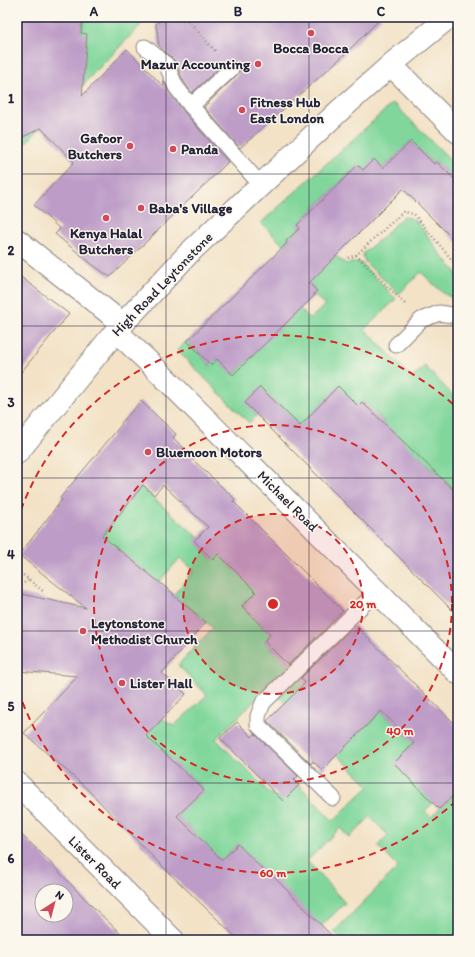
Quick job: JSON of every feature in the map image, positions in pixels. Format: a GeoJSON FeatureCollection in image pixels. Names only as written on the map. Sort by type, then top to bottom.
{"type":"FeatureCollection","features":[{"type":"Feature","properties":{"kind":"street","name":"High Road Leytonstone"},"geometry":{"type":"LineString","coordinates":[[17,453],[119,328],[189,253],[338,112],[448,17]]}},
{"type":"Feature","properties":{"kind":"street"},"geometry":{"type":"LineString","coordinates":[[391,65],[458,132]]}},
{"type":"Feature","properties":{"kind":"street","name":"Michael Road"},"geometry":{"type":"LineString","coordinates":[[17,240],[119,328],[154,367],[458,673]]}},
{"type":"Feature","properties":{"kind":"street","name":"Lister Road"},"geometry":{"type":"LineString","coordinates":[[21,795],[173,940]]}},
{"type":"Feature","properties":{"kind":"lane"},"geometry":{"type":"LineString","coordinates":[[145,47],[166,64],[176,87],[261,185]]}},
{"type":"Feature","properties":{"kind":"lane"},"geometry":{"type":"LineString","coordinates":[[191,106],[231,69]]}},
{"type":"Feature","properties":{"kind":"lane"},"geometry":{"type":"LineString","coordinates":[[396,345],[421,320],[439,313],[458,316]]}},
{"type":"Feature","properties":{"kind":"lane"},"geometry":{"type":"LineString","coordinates":[[333,798],[258,725],[258,716],[263,703],[377,591]]}},
{"type":"Feature","properties":{"kind":"path"},"geometry":{"type":"LineString","coordinates":[[185,17],[231,69]]}},
{"type":"Feature","properties":{"kind":"path"},"geometry":{"type":"LineString","coordinates":[[348,258],[356,255],[403,212],[414,214],[458,267]]}},
{"type":"Feature","properties":{"kind":"path"},"geometry":{"type":"LineString","coordinates":[[356,255],[421,320]]}},
{"type":"Feature","properties":{"kind":"path"},"geometry":{"type":"LineString","coordinates":[[17,570],[44,592]]}},
{"type":"Feature","properties":{"kind":"path"},"geometry":{"type":"LineString","coordinates":[[17,587],[29,580]]}},
{"type":"Feature","properties":{"kind":"green space"},"geometry":{"type":"Polygon","coordinates":[[[82,17],[142,17],[140,26],[17,152],[17,138],[81,33],[82,17]]]}},
{"type":"Feature","properties":{"kind":"green space"},"geometry":{"type":"Polygon","coordinates":[[[393,103],[458,167],[458,183],[436,161],[434,164],[411,141],[383,168],[363,170],[358,165],[297,225],[300,228],[286,241],[287,243],[284,246],[261,223],[393,103]]]}},
{"type":"Feature","properties":{"kind":"green space"},"geometry":{"type":"Polygon","coordinates":[[[404,217],[411,218],[418,223],[441,255],[458,274],[458,301],[443,293],[421,272],[399,294],[366,263],[363,258],[363,254],[404,217]]]}},
{"type":"Feature","properties":{"kind":"green space"},"geometry":{"type":"Polygon","coordinates":[[[336,256],[346,264],[358,262],[362,264],[396,299],[365,329],[412,378],[425,366],[458,401],[458,494],[421,458],[410,469],[393,454],[404,441],[393,431],[360,463],[352,455],[384,422],[363,401],[331,433],[338,387],[300,426],[273,400],[249,423],[177,350],[187,341],[210,365],[217,359],[233,375],[255,354],[239,339],[249,329],[264,344],[300,309],[310,319],[325,305],[313,294],[316,290],[304,277],[336,256]]]}},
{"type":"Feature","properties":{"kind":"green space"},"geometry":{"type":"Polygon","coordinates":[[[140,486],[207,545],[202,550],[212,560],[226,546],[264,584],[242,606],[252,617],[293,612],[264,641],[275,652],[313,633],[318,638],[216,739],[275,798],[294,780],[333,821],[369,786],[279,697],[323,653],[336,665],[356,713],[368,725],[381,711],[414,743],[394,763],[434,802],[425,811],[431,817],[458,791],[458,940],[342,940],[334,932],[398,867],[378,846],[388,835],[370,817],[349,838],[340,828],[307,861],[345,903],[316,931],[247,898],[259,867],[238,844],[215,866],[195,833],[177,816],[204,790],[188,774],[155,806],[169,757],[159,748],[129,777],[148,715],[158,724],[163,719],[174,726],[207,695],[178,665],[213,628],[174,595],[194,570],[180,558],[119,627],[102,536],[116,519],[111,515],[140,486]]]}},
{"type":"Feature","properties":{"kind":"building"},"geometry":{"type":"Polygon","coordinates":[[[17,17],[83,17],[81,33],[87,34],[82,96],[127,49],[164,87],[163,79],[169,92],[184,112],[228,162],[110,277],[55,234],[60,229],[34,205],[74,162],[41,128],[17,140],[17,17]]]}},
{"type":"Feature","properties":{"kind":"building"},"geometry":{"type":"Polygon","coordinates":[[[163,17],[382,17],[344,55],[240,148],[204,107],[237,75],[240,71],[238,63],[233,60],[225,62],[192,93],[184,82],[174,60],[159,46],[156,24],[163,17]]]}},
{"type":"Feature","properties":{"kind":"building"},"geometry":{"type":"Polygon","coordinates":[[[411,141],[434,164],[436,161],[458,183],[458,244],[403,189],[309,283],[317,291],[313,294],[315,295],[233,375],[217,359],[211,365],[187,341],[287,243],[286,241],[300,228],[297,225],[358,165],[363,170],[374,159],[383,168],[411,141]]]}},
{"type":"Feature","properties":{"kind":"building"},"geometry":{"type":"Polygon","coordinates":[[[17,274],[69,314],[17,377],[17,274]]]}},
{"type":"Feature","properties":{"kind":"building"},"geometry":{"type":"Polygon","coordinates":[[[338,386],[358,406],[362,402],[458,494],[458,616],[245,403],[260,387],[300,426],[338,386]]]}},
{"type":"Feature","properties":{"kind":"building"},"geometry":{"type":"Polygon","coordinates":[[[141,401],[176,434],[173,438],[194,457],[192,459],[235,499],[233,501],[343,611],[288,665],[264,641],[270,635],[242,606],[256,592],[218,554],[213,560],[194,541],[208,527],[163,485],[154,495],[143,485],[102,536],[206,622],[162,673],[186,694],[146,736],[204,790],[177,816],[222,860],[238,844],[269,876],[271,874],[336,940],[239,940],[162,866],[84,786],[24,733],[78,676],[17,671],[17,593],[86,608],[19,555],[62,500],[60,498],[122,424],[121,423],[141,401]]]}},
{"type":"Feature","properties":{"kind":"building"},"geometry":{"type":"Polygon","coordinates":[[[355,625],[458,727],[458,791],[439,809],[394,763],[414,743],[381,711],[322,770],[313,761],[311,764],[267,721],[305,683],[301,678],[355,625]]]}},
{"type":"Feature","properties":{"kind":"building"},"geometry":{"type":"Polygon","coordinates":[[[237,722],[252,737],[255,734],[298,776],[294,780],[299,785],[283,801],[220,738],[237,722]]]}},
{"type":"Feature","properties":{"kind":"building"},"geometry":{"type":"Polygon","coordinates":[[[17,831],[70,883],[34,883],[34,923],[74,923],[74,887],[127,940],[17,940],[17,831]]]}},
{"type":"Feature","properties":{"kind":"place","name":"Bocca Bocca"},"geometry":{"type":"Point","coordinates":[311,33]}},
{"type":"Feature","properties":{"kind":"place","name":"Mazur Accounting"},"geometry":{"type":"Point","coordinates":[258,64]}},
{"type":"Feature","properties":{"kind":"place","name":"Fitness Hub East London"},"geometry":{"type":"Point","coordinates":[242,110]}},
{"type":"Feature","properties":{"kind":"place","name":"Gafoor Butchers"},"geometry":{"type":"Point","coordinates":[130,146]}},
{"type":"Feature","properties":{"kind":"place","name":"Panda"},"geometry":{"type":"Point","coordinates":[173,149]}},
{"type":"Feature","properties":{"kind":"place","name":"Baba's Village"},"geometry":{"type":"Point","coordinates":[141,208]}},
{"type":"Feature","properties":{"kind":"place","name":"Kenya Halal Butchers"},"geometry":{"type":"Point","coordinates":[106,218]}},
{"type":"Feature","properties":{"kind":"place","name":"Bluemoon Motors"},"geometry":{"type":"Point","coordinates":[148,452]}},
{"type":"Feature","properties":{"kind":"place","name":"Leytonstone Methodist Church"},"geometry":{"type":"Point","coordinates":[83,631]}},
{"type":"Feature","properties":{"kind":"place","name":"Lister Hall"},"geometry":{"type":"Point","coordinates":[122,683]}}]}
